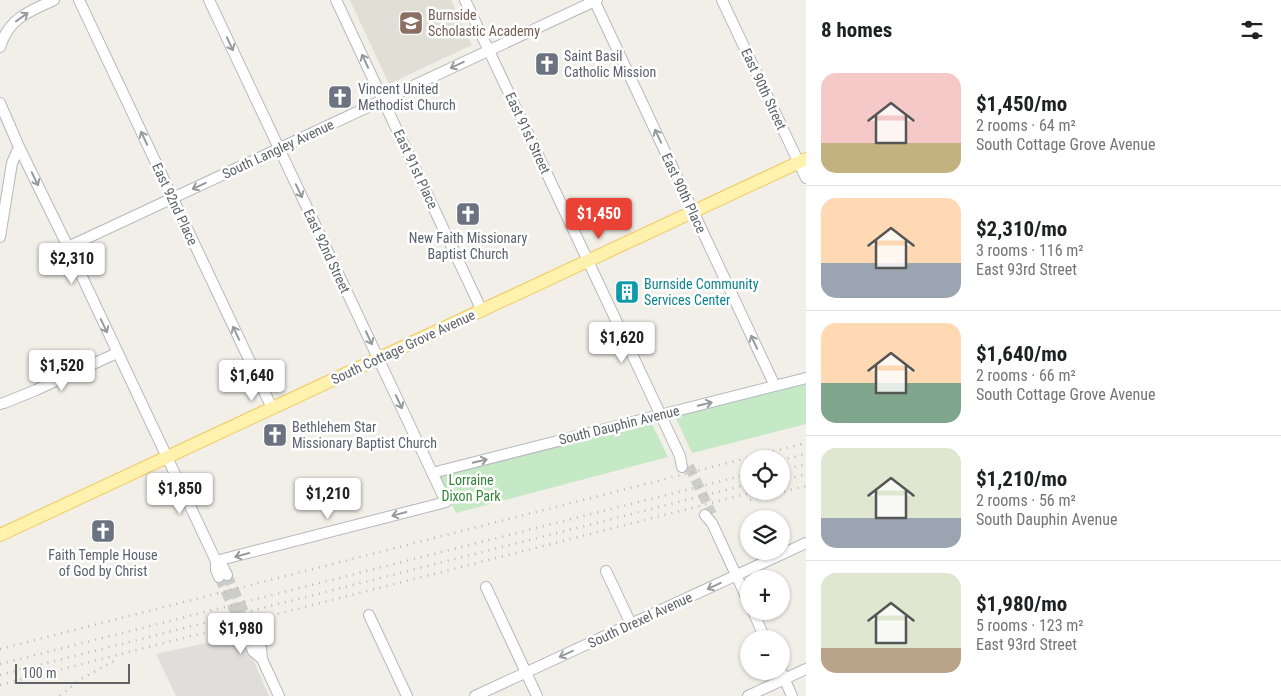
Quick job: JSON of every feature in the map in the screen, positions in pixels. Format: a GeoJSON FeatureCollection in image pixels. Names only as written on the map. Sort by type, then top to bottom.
{"type":"FeatureCollection","features":[{"type":"Feature","properties":{"kind":"main road","name":"South Cottage Grove Avenue"},"geometry":{"type":"LineString","coordinates":[[0,535],[802,161]]}},
{"type":"Feature","properties":{"kind":"street"},"geometry":{"type":"LineString","coordinates":[[0,46],[10,26],[22,15],[54,0]]}},
{"type":"Feature","properties":{"kind":"street","name":"East 92nd Place"},"geometry":{"type":"LineString","coordinates":[[79,0],[272,408]]}},
{"type":"Feature","properties":{"kind":"street","name":"East 92nd Street"},"geometry":{"type":"LineString","coordinates":[[209,0],[446,502],[216,562]]}},
{"type":"Feature","properties":{"kind":"street","name":"East 91st Place"},"geometry":{"type":"LineString","coordinates":[[336,0],[482,311]]}},
{"type":"Feature","properties":{"kind":"street","name":"East 91st Street"},"geometry":{"type":"LineString","coordinates":[[465,0],[660,415],[686,466]]}},
{"type":"Feature","properties":{"kind":"street","name":"South Langley Avenue"},"geometry":{"type":"LineString","coordinates":[[68,247],[595,0]]}},
{"type":"Feature","properties":{"kind":"street","name":"East 90th Place"},"geometry":{"type":"LineString","coordinates":[[595,0],[775,386]]}},
{"type":"Feature","properties":{"kind":"street","name":"East 90th Street"},"geometry":{"type":"LineString","coordinates":[[722,0],[802,161],[806,178]]}},
{"type":"Feature","properties":{"kind":"street"},"geometry":{"type":"LineString","coordinates":[[0,103],[19,147],[216,562],[224,568],[223,576]]}},
{"type":"Feature","properties":{"kind":"street"},"geometry":{"type":"LineString","coordinates":[[0,237],[12,163],[19,147]]}},
{"type":"Feature","properties":{"kind":"street"},"geometry":{"type":"LineString","coordinates":[[0,404],[36,390],[117,352]]}},
{"type":"Feature","properties":{"kind":"street","name":"South Dauphin Avenue"},"geometry":{"type":"LineString","coordinates":[[432,473],[806,378]]}},
{"type":"Feature","properties":{"kind":"street"},"geometry":{"type":"LineString","coordinates":[[710,518],[740,584]]}},
{"type":"Feature","properties":{"kind":"street","name":"South Drexel Avenue"},"geometry":{"type":"LineString","coordinates":[[475,696],[806,543]]}},
{"type":"Feature","properties":{"kind":"street"},"geometry":{"type":"LineString","coordinates":[[606,571],[630,624]]}},
{"type":"Feature","properties":{"kind":"street"},"geometry":{"type":"LineString","coordinates":[[486,587],[537,696]]}},
{"type":"Feature","properties":{"kind":"street"},"geometry":{"type":"LineString","coordinates":[[369,615],[407,696]]}},
{"type":"Feature","properties":{"kind":"street"},"geometry":{"type":"LineString","coordinates":[[249,632],[261,648],[262,659],[279,696]]}},
{"type":"Feature","properties":{"kind":"street"},"geometry":{"type":"LineString","coordinates":[[790,673],[806,669]]}},
{"type":"Feature","properties":{"kind":"street"},"geometry":{"type":"LineString","coordinates":[[748,696],[774,680]]}},
{"type":"Feature","properties":{"kind":"street"},"geometry":{"type":"LineString","coordinates":[[784,680],[792,696]]}},
{"type":"Feature","properties":{"kind":"shaded area","name":"Burnside Scholastic Academy"},"geometry":{"type":"Polygon","coordinates":[[[350,0],[451,0],[472,45],[389,84],[350,0]]]}},
{"type":"Feature","properties":{"kind":"shaded area"},"geometry":{"type":"Polygon","coordinates":[[[242,635],[269,696],[176,696],[156,654],[242,635]]]}},
{"type":"Feature","properties":{"kind":"green space"},"geometry":{"type":"Polygon","coordinates":[[[806,384],[806,424],[692,453],[675,416],[806,384]]]}},
{"type":"Feature","properties":{"kind":"green space","name":"Lorraine Dixon Park"},"geometry":{"type":"Polygon","coordinates":[[[651,422],[668,457],[456,513],[438,476],[651,422]]]}},
{"type":"Feature","properties":{"kind":"tunnel"},"geometry":{"type":"LineString","coordinates":[[689,466],[712,514]]}},
{"type":"Feature","properties":{"kind":"tunnel"},"geometry":{"type":"LineString","coordinates":[[227,575],[253,631]]}},
{"type":"Feature","properties":{"kind":"tunnel"},"geometry":{"type":"LineString","coordinates":[[219,577],[245,633]]}},
{"type":"Feature","properties":{"kind":"railway"},"geometry":{"type":"LineString","coordinates":[[0,649],[806,443]]}},
{"type":"Feature","properties":{"kind":"railway"},"geometry":{"type":"LineString","coordinates":[[790,458],[806,454]]}},
{"type":"Feature","properties":{"kind":"railway"},"geometry":{"type":"LineString","coordinates":[[790,468],[806,464]]}},
{"type":"Feature","properties":{"kind":"railway"},"geometry":{"type":"LineString","coordinates":[[790,478],[806,474]]}},
{"type":"Feature","properties":{"kind":"railway"},"geometry":{"type":"LineString","coordinates":[[0,664],[740,476]]}},
{"type":"Feature","properties":{"kind":"railway"},"geometry":{"type":"LineString","coordinates":[[0,675],[740,486]]}},
{"type":"Feature","properties":{"kind":"railway"},"geometry":{"type":"LineString","coordinates":[[790,490],[806,486]]}},
{"type":"Feature","properties":{"kind":"railway"},"geometry":{"type":"LineString","coordinates":[[0,685],[740,496]]}},
{"type":"Feature","properties":{"kind":"railway"},"geometry":{"type":"LineString","coordinates":[[60,696],[79,680],[116,660]]}},
{"type":"Feature","properties":{"kind":"place","name":"Burnside Scholastic Academy"},"geometry":{"type":"Point","coordinates":[411,23]}},
{"type":"Feature","properties":{"kind":"place","name":"Saint Basil Catholic Mission"},"geometry":{"type":"Point","coordinates":[547,64]}},
{"type":"Feature","properties":{"kind":"place","name":"Vincent United Methodist Church"},"geometry":{"type":"Point","coordinates":[340,97]}},
{"type":"Feature","properties":{"kind":"place","name":"New Faith Missionary Baptist Church"},"geometry":{"type":"Point","coordinates":[468,214]}},
{"type":"Feature","properties":{"kind":"place","name":"Burnside Community Services Center"},"geometry":{"type":"Point","coordinates":[627,292]}},
{"type":"Feature","properties":{"kind":"place","name":"Bethlehem Star Missionary Baptist Church"},"geometry":{"type":"Point","coordinates":[275,435]}},
{"type":"Feature","properties":{"kind":"place","name":"Faith Temple House of God by Christ"},"geometry":{"type":"Point","coordinates":[103,531]}}]}
